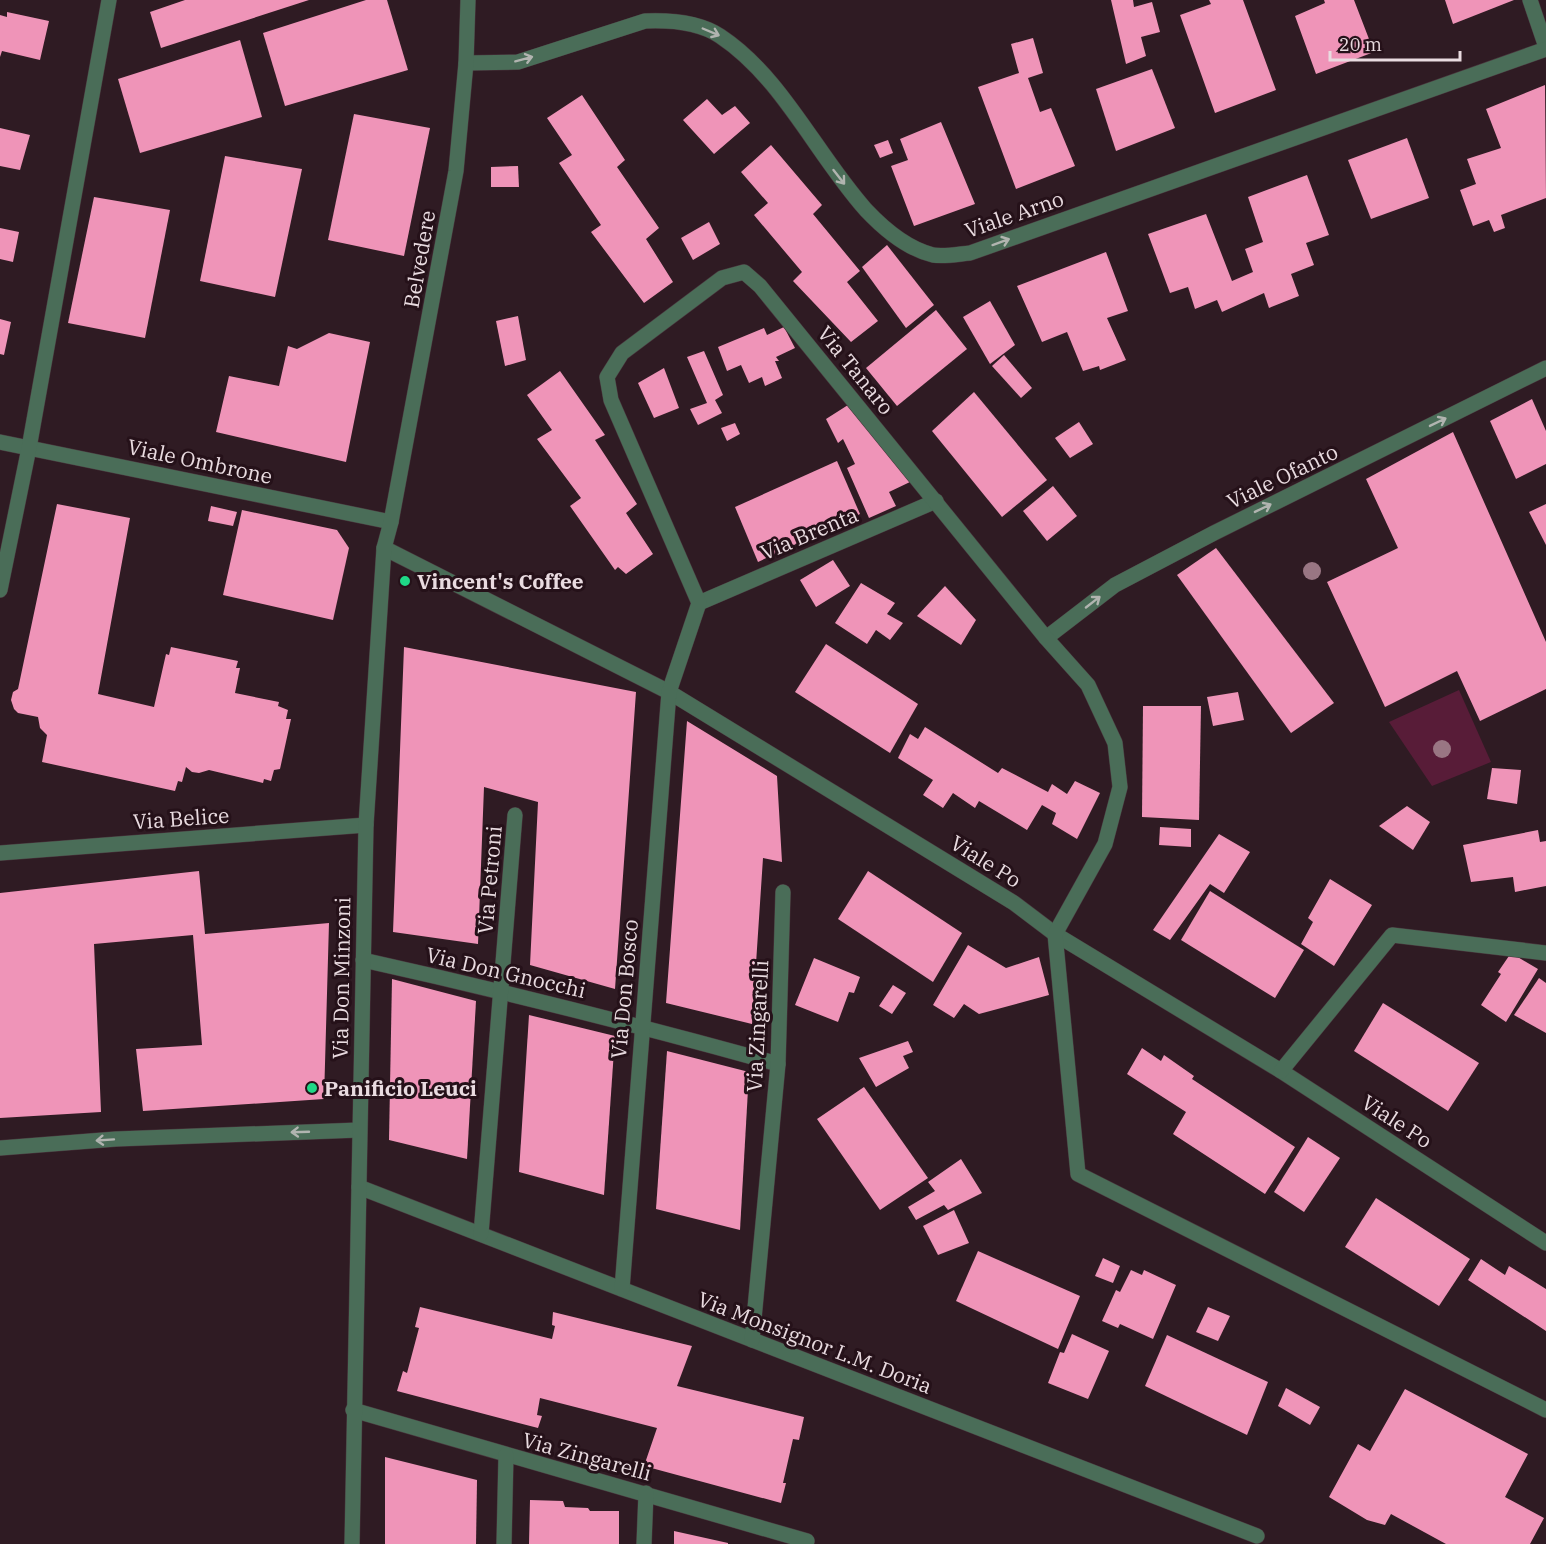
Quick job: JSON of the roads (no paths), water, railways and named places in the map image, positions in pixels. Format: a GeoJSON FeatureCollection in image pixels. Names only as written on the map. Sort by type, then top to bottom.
{"type":"FeatureCollection","features":[{"type":"Feature","properties":{"kind":"street"},"geometry":{"type":"LineString","coordinates":[[0,590],[29,448],[109,0]]}},
{"type":"Feature","properties":{"kind":"street","name":"Belvedere"},"geometry":{"type":"LineString","coordinates":[[392,522],[456,171],[466,63],[468,0]]}},
{"type":"Feature","properties":{"kind":"street"},"geometry":{"type":"LineString","coordinates":[[1530,0],[1546,48]]}},
{"type":"Feature","properties":{"kind":"street","name":"Viale Arno"},"geometry":{"type":"LineString","coordinates":[[466,63],[518,62],[645,21],[665,20],[690,24],[718,34],[765,75],[828,163],[881,226],[911,245],[934,255],[970,253],[1546,48]]}},
{"type":"Feature","properties":{"kind":"street","name":"Via Tanaro"},"geometry":{"type":"LineString","coordinates":[[699,603],[611,400],[608,377],[622,353],[722,278],[744,272],[760,286],[1046,638],[1088,685],[1115,742],[1120,787],[1105,844],[1055,934]]}},
{"type":"Feature","properties":{"kind":"street","name":"Viale Ofanto"},"geometry":{"type":"LineString","coordinates":[[1046,638],[1115,585],[1214,533],[1546,368]]}},
{"type":"Feature","properties":{"kind":"street","name":"Viale Ombrone"},"geometry":{"type":"LineString","coordinates":[[0,442],[392,522]]}},
{"type":"Feature","properties":{"kind":"street","name":"Via Brenta"},"geometry":{"type":"LineString","coordinates":[[699,603],[936,501]]}},
{"type":"Feature","properties":{"kind":"street","name":"Via Don Minzoni"},"geometry":{"type":"LineString","coordinates":[[352,1544],[366,825],[384,548],[392,522]]}},
{"type":"Feature","properties":{"kind":"street","name":"Viale Po"},"geometry":{"type":"LineString","coordinates":[[384,548],[669,692],[1014,903],[1055,934],[1281,1071],[1546,1243]]}},
{"type":"Feature","properties":{"kind":"street"},"geometry":{"type":"LineString","coordinates":[[669,692],[699,603]]}},
{"type":"Feature","properties":{"kind":"street","name":"Via Don Bosco"},"geometry":{"type":"LineString","coordinates":[[622,1289],[669,692]]}},
{"type":"Feature","properties":{"kind":"street","name":"Via Petroni"},"geometry":{"type":"LineString","coordinates":[[481,1234],[515,815]]}},
{"type":"Feature","properties":{"kind":"street","name":"Via Belice"},"geometry":{"type":"LineString","coordinates":[[0,853],[366,825]]}},
{"type":"Feature","properties":{"kind":"street","name":"Via Zingarelli"},"geometry":{"type":"LineString","coordinates":[[752,1340],[778,1064],[783,892]]}},
{"type":"Feature","properties":{"kind":"street"},"geometry":{"type":"LineString","coordinates":[[1055,934],[1078,1174],[1546,1410]]}},
{"type":"Feature","properties":{"kind":"street"},"geometry":{"type":"LineString","coordinates":[[1281,1071],[1392,935],[1546,953]]}},
{"type":"Feature","properties":{"kind":"street","name":"Via Don Gnocchi"},"geometry":{"type":"LineString","coordinates":[[363,960],[642,1026],[778,1064]]}},
{"type":"Feature","properties":{"kind":"street"},"geometry":{"type":"LineString","coordinates":[[0,1148],[116,1139],[359,1130]]}},
{"type":"Feature","properties":{"kind":"street","name":"Via Monsignor L.M. Doria"},"geometry":{"type":"LineString","coordinates":[[359,1187],[1257,1536]]}},
{"type":"Feature","properties":{"kind":"street","name":"Via Zingarelli"},"geometry":{"type":"LineString","coordinates":[[353,1410],[646,1493],[807,1541],[806,1544]]}},
{"type":"Feature","properties":{"kind":"street"},"geometry":{"type":"LineString","coordinates":[[504,1544],[506,1455]]}},
{"type":"Feature","properties":{"kind":"street"},"geometry":{"type":"LineString","coordinates":[[644,1544],[646,1493]]}},
{"type":"Feature","properties":{"kind":"place","name":"Vincent's Coffee"},"geometry":{"type":"Point","coordinates":[405,581]}},
{"type":"Feature","properties":{"kind":"place","name":"Panificio Leuci"},"geometry":{"type":"Point","coordinates":[312,1088]}}]}
